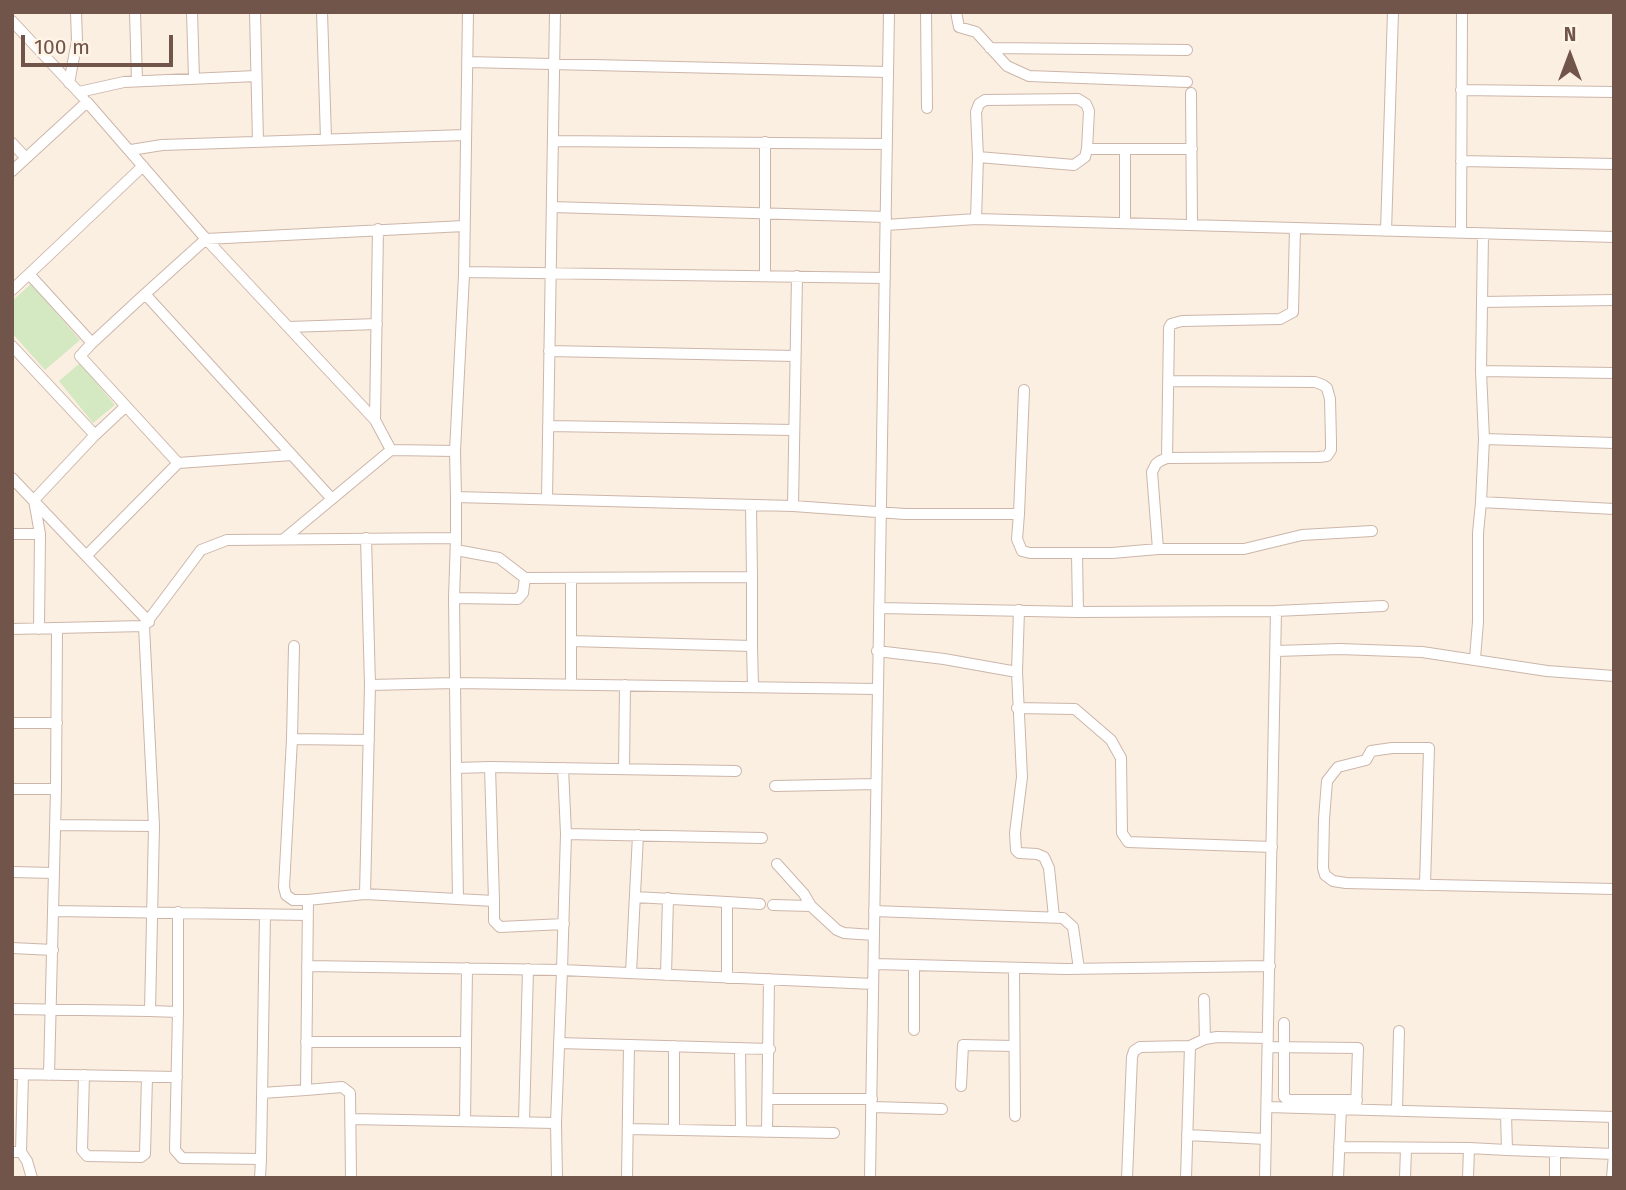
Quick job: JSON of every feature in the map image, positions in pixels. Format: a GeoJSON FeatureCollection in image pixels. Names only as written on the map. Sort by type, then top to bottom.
{"type":"FeatureCollection","features":[{"type":"Feature","properties":{"kind":"street"},"geometry":{"type":"LineString","coordinates":[[69,83],[77,41],[76,12]]}},
{"type":"Feature","properties":{"kind":"street"},"geometry":{"type":"LineString","coordinates":[[135,12],[137,81]]}},
{"type":"Feature","properties":{"kind":"street"},"geometry":{"type":"LineString","coordinates":[[192,12],[194,78]]}},
{"type":"Feature","properties":{"kind":"street"},"geometry":{"type":"LineString","coordinates":[[255,12],[258,142]]}},
{"type":"Feature","properties":{"kind":"street"},"geometry":{"type":"LineString","coordinates":[[322,12],[326,139]]}},
{"type":"Feature","properties":{"kind":"street"},"geometry":{"type":"LineString","coordinates":[[458,900],[455,451],[464,272],[468,12]]}},
{"type":"Feature","properties":{"kind":"street"},"geometry":{"type":"LineString","coordinates":[[547,499],[555,12]]}},
{"type":"Feature","properties":{"kind":"street"},"geometry":{"type":"LineString","coordinates":[[870,1178],[889,12]]}},
{"type":"Feature","properties":{"kind":"street"},"geometry":{"type":"LineString","coordinates":[[926,12],[928,108]]}},
{"type":"Feature","properties":{"kind":"street"},"geometry":{"type":"LineString","coordinates":[[956,12],[959,27],[976,32],[1007,66],[1029,76],[1187,82]]}},
{"type":"Feature","properties":{"kind":"street"},"geometry":{"type":"LineString","coordinates":[[1386,231],[1393,12]]}},
{"type":"Feature","properties":{"kind":"street"},"geometry":{"type":"LineString","coordinates":[[1461,233],[1462,12]]}},
{"type":"Feature","properties":{"kind":"street"},"geometry":{"type":"LineString","coordinates":[[12,21],[131,150],[206,239],[375,420],[391,450]]}},
{"type":"Feature","properties":{"kind":"street"},"geometry":{"type":"LineString","coordinates":[[990,48],[1187,50]]}},
{"type":"Feature","properties":{"kind":"street"},"geometry":{"type":"LineString","coordinates":[[467,62],[888,72]]}},
{"type":"Feature","properties":{"kind":"street"},"geometry":{"type":"LineString","coordinates":[[79,92],[137,81],[256,76]]}},
{"type":"Feature","properties":{"kind":"street"},"geometry":{"type":"LineString","coordinates":[[1461,90],[1614,92]]}},
{"type":"Feature","properties":{"kind":"street"},"geometry":{"type":"LineString","coordinates":[[1191,93],[1192,225]]}},
{"type":"Feature","properties":{"kind":"street"},"geometry":{"type":"LineString","coordinates":[[976,219],[976,112],[979,104],[985,100],[1077,99],[1086,104],[1089,111],[1087,149],[1085,157],[1074,164],[978,157]]}},
{"type":"Feature","properties":{"kind":"street"},"geometry":{"type":"LineString","coordinates":[[12,171],[87,102]]}},
{"type":"Feature","properties":{"kind":"street"},"geometry":{"type":"LineString","coordinates":[[131,150],[162,145],[466,135]]}},
{"type":"Feature","properties":{"kind":"street"},"geometry":{"type":"LineString","coordinates":[[554,141],[887,144]]}},
{"type":"Feature","properties":{"kind":"street"},"geometry":{"type":"LineString","coordinates":[[765,142],[765,276]]}},
{"type":"Feature","properties":{"kind":"street"},"geometry":{"type":"LineString","coordinates":[[12,144],[26,158]]}},
{"type":"Feature","properties":{"kind":"street"},"geometry":{"type":"LineString","coordinates":[[1087,149],[1192,149]]}},
{"type":"Feature","properties":{"kind":"street"},"geometry":{"type":"LineString","coordinates":[[1125,149],[1125,223]]}},
{"type":"Feature","properties":{"kind":"street"},"geometry":{"type":"LineString","coordinates":[[1461,161],[1614,164]]}},
{"type":"Feature","properties":{"kind":"street"},"geometry":{"type":"LineString","coordinates":[[12,290],[143,166]]}},
{"type":"Feature","properties":{"kind":"street"},"geometry":{"type":"LineString","coordinates":[[552,207],[765,213],[886,221],[976,219],[1614,237]]}},
{"type":"Feature","properties":{"kind":"street"},"geometry":{"type":"LineString","coordinates":[[178,463],[80,356],[206,239],[464,226]]}},
{"type":"Feature","properties":{"kind":"street"},"geometry":{"type":"LineString","coordinates":[[1167,458],[1168,336],[1171,324],[1182,321],[1280,319],[1293,312],[1294,228]]}},
{"type":"Feature","properties":{"kind":"street"},"geometry":{"type":"LineString","coordinates":[[375,420],[378,229]]}},
{"type":"Feature","properties":{"kind":"street"},"geometry":{"type":"LineString","coordinates":[[1475,658],[1478,622],[1478,533],[1484,439],[1481,371],[1483,234]]}},
{"type":"Feature","properties":{"kind":"street"},"geometry":{"type":"LineString","coordinates":[[464,272],[885,278]]}},
{"type":"Feature","properties":{"kind":"street"},"geometry":{"type":"LineString","coordinates":[[29,274],[92,343]]}},
{"type":"Feature","properties":{"kind":"street"},"geometry":{"type":"LineString","coordinates":[[793,506],[797,276]]}},
{"type":"Feature","properties":{"kind":"street"},"geometry":{"type":"LineString","coordinates":[[145,294],[332,499]]}},
{"type":"Feature","properties":{"kind":"street"},"geometry":{"type":"LineString","coordinates":[[1482,302],[1614,300]]}},
{"type":"Feature","properties":{"kind":"street"},"geometry":{"type":"LineString","coordinates":[[289,327],[377,324]]}},
{"type":"Feature","properties":{"kind":"street"},"geometry":{"type":"LineString","coordinates":[[12,346],[95,435]]}},
{"type":"Feature","properties":{"kind":"street"},"geometry":{"type":"LineString","coordinates":[[549,351],[795,356]]}},
{"type":"Feature","properties":{"kind":"street"},"geometry":{"type":"LineString","coordinates":[[1481,371],[1614,373]]}},
{"type":"Feature","properties":{"kind":"street"},"geometry":{"type":"LineString","coordinates":[[1158,548],[1152,472],[1156,464],[1167,458],[1319,457],[1327,456],[1331,450],[1330,399],[1323,384],[1169,381]]}},
{"type":"Feature","properties":{"kind":"street"},"geometry":{"type":"LineString","coordinates":[[1024,390],[1017,539],[1022,551],[1112,553],[1158,548],[1244,549],[1302,535],[1372,531]]}},
{"type":"Feature","properties":{"kind":"street"},"geometry":{"type":"LineString","coordinates":[[34,500],[126,405]]}},
{"type":"Feature","properties":{"kind":"street"},"geometry":{"type":"LineString","coordinates":[[548,426],[794,430]]}},
{"type":"Feature","properties":{"kind":"street"},"geometry":{"type":"LineString","coordinates":[[1484,439],[1614,443]]}},
{"type":"Feature","properties":{"kind":"street"},"geometry":{"type":"LineString","coordinates":[[285,538],[391,450],[455,451]]}},
{"type":"Feature","properties":{"kind":"street"},"geometry":{"type":"LineString","coordinates":[[86,556],[178,463],[292,455]]}},
{"type":"Feature","properties":{"kind":"street"},"geometry":{"type":"LineString","coordinates":[[12,478],[147,624]]}},
{"type":"Feature","properties":{"kind":"street"},"geometry":{"type":"LineString","coordinates":[[456,497],[793,506],[880,512],[1018,514]]}},
{"type":"Feature","properties":{"kind":"street"},"geometry":{"type":"LineString","coordinates":[[34,500],[40,534],[39,629]]}},
{"type":"Feature","properties":{"kind":"street"},"geometry":{"type":"LineString","coordinates":[[1481,502],[1614,509]]}},
{"type":"Feature","properties":{"kind":"street"},"geometry":{"type":"LineString","coordinates":[[751,505],[753,687]]}},
{"type":"Feature","properties":{"kind":"street"},"geometry":{"type":"LineString","coordinates":[[12,534],[40,534]]}},
{"type":"Feature","properties":{"kind":"street"},"geometry":{"type":"LineString","coordinates":[[365,894],[370,685],[366,538]]}},
{"type":"Feature","properties":{"kind":"street"},"geometry":{"type":"LineString","coordinates":[[150,1011],[154,826],[147,624],[201,550],[227,540],[366,538],[456,544],[499,558],[525,578],[752,577]]}},
{"type":"Feature","properties":{"kind":"street"},"geometry":{"type":"LineString","coordinates":[[1077,553],[1077,612]]}},
{"type":"Feature","properties":{"kind":"street"},"geometry":{"type":"LineString","coordinates":[[454,598],[518,600],[523,593],[525,578]]}},
{"type":"Feature","properties":{"kind":"street"},"geometry":{"type":"LineString","coordinates":[[571,684],[572,578]]}},
{"type":"Feature","properties":{"kind":"street"},"geometry":{"type":"LineString","coordinates":[[878,608],[1077,612],[1276,611],[1382,606]]}},
{"type":"Feature","properties":{"kind":"street"},"geometry":{"type":"LineString","coordinates":[[1019,610],[1017,708],[1022,777],[1015,833],[1016,850],[1019,853],[1044,857],[1049,868],[1054,918]]}},
{"type":"Feature","properties":{"kind":"street"},"geometry":{"type":"LineString","coordinates":[[1265,1178],[1276,611]]}},
{"type":"Feature","properties":{"kind":"street"},"geometry":{"type":"LineString","coordinates":[[12,629],[57,630],[147,624]]}},
{"type":"Feature","properties":{"kind":"street"},"geometry":{"type":"LineString","coordinates":[[49,1075],[57,630]]}},
{"type":"Feature","properties":{"kind":"street"},"geometry":{"type":"LineString","coordinates":[[571,641],[752,646]]}},
{"type":"Feature","properties":{"kind":"street"},"geometry":{"type":"LineString","coordinates":[[294,646],[284,887],[286,895],[293,900],[365,894],[494,901]]}},
{"type":"Feature","properties":{"kind":"street"},"geometry":{"type":"LineString","coordinates":[[1276,651],[1385,650],[1475,658],[1547,671],[1614,676]]}},
{"type":"Feature","properties":{"kind":"street"},"geometry":{"type":"LineString","coordinates":[[877,651],[1017,672]]}},
{"type":"Feature","properties":{"kind":"street"},"geometry":{"type":"LineString","coordinates":[[370,685],[455,683],[877,689]]}},
{"type":"Feature","properties":{"kind":"street"},"geometry":{"type":"LineString","coordinates":[[624,769],[625,685]]}},
{"type":"Feature","properties":{"kind":"street"},"geometry":{"type":"LineString","coordinates":[[1017,708],[1075,709],[1111,740],[1121,758],[1122,833],[1128,842],[1272,847]]}},
{"type":"Feature","properties":{"kind":"street"},"geometry":{"type":"LineString","coordinates":[[12,723],[57,723]]}},
{"type":"Feature","properties":{"kind":"street"},"geometry":{"type":"LineString","coordinates":[[292,739],[369,740]]}},
{"type":"Feature","properties":{"kind":"street"},"geometry":{"type":"LineString","coordinates":[[1425,885],[1430,748],[1371,751],[1366,760],[1338,767],[1325,786],[1323,868],[1325,875],[1333,881],[1346,883],[1425,885],[1614,889]]}},
{"type":"Feature","properties":{"kind":"street"},"geometry":{"type":"LineString","coordinates":[[456,768],[736,771]]}},
{"type":"Feature","properties":{"kind":"street"},"geometry":{"type":"LineString","coordinates":[[489,768],[494,921],[500,927],[565,923]]}},
{"type":"Feature","properties":{"kind":"street"},"geometry":{"type":"LineString","coordinates":[[557,1178],[556,1123],[565,923],[566,834],[563,768]]}},
{"type":"Feature","properties":{"kind":"street"},"geometry":{"type":"LineString","coordinates":[[775,786],[876,784]]}},
{"type":"Feature","properties":{"kind":"street"},"geometry":{"type":"LineString","coordinates":[[12,789],[56,789]]}},
{"type":"Feature","properties":{"kind":"street"},"geometry":{"type":"LineString","coordinates":[[55,825],[154,826]]}},
{"type":"Feature","properties":{"kind":"street"},"geometry":{"type":"LineString","coordinates":[[566,834],[762,838]]}},
{"type":"Feature","properties":{"kind":"street"},"geometry":{"type":"LineString","coordinates":[[631,973],[638,835]]}},
{"type":"Feature","properties":{"kind":"street"},"geometry":{"type":"LineString","coordinates":[[777,864],[804,894],[811,906],[844,933],[874,935]]}},
{"type":"Feature","properties":{"kind":"street"},"geometry":{"type":"LineString","coordinates":[[12,872],[54,873]]}},
{"type":"Feature","properties":{"kind":"street"},"geometry":{"type":"LineString","coordinates":[[635,897],[760,904]]}},
{"type":"Feature","properties":{"kind":"street"},"geometry":{"type":"LineString","coordinates":[[666,975],[668,898]]}},
{"type":"Feature","properties":{"kind":"street"},"geometry":{"type":"LineString","coordinates":[[306,1090],[307,900]]}},
{"type":"Feature","properties":{"kind":"street"},"geometry":{"type":"LineString","coordinates":[[727,902],[727,978]]}},
{"type":"Feature","properties":{"kind":"street"},"geometry":{"type":"LineString","coordinates":[[772,905],[811,906]]}},
{"type":"Feature","properties":{"kind":"street"},"geometry":{"type":"LineString","coordinates":[[54,911],[307,915]]}},
{"type":"Feature","properties":{"kind":"street"},"geometry":{"type":"LineString","coordinates":[[874,911],[1063,918],[1073,927],[1079,969]]}},
{"type":"Feature","properties":{"kind":"street"},"geometry":{"type":"LineString","coordinates":[[178,912],[175,1150],[178,1156],[183,1158],[261,1159]]}},
{"type":"Feature","properties":{"kind":"street"},"geometry":{"type":"LineString","coordinates":[[260,1178],[265,915]]}},
{"type":"Feature","properties":{"kind":"street"},"geometry":{"type":"LineString","coordinates":[[12,948],[53,950]]}},
{"type":"Feature","properties":{"kind":"street"},"geometry":{"type":"LineString","coordinates":[[874,964],[1079,969],[1270,966]]}},
{"type":"Feature","properties":{"kind":"street"},"geometry":{"type":"LineString","coordinates":[[914,965],[914,1030]]}},
{"type":"Feature","properties":{"kind":"street"},"geometry":{"type":"LineString","coordinates":[[307,966],[562,970],[873,984]]}},
{"type":"Feature","properties":{"kind":"street"},"geometry":{"type":"LineString","coordinates":[[465,1121],[467,968]]}},
{"type":"Feature","properties":{"kind":"street"},"geometry":{"type":"LineString","coordinates":[[1014,968],[1015,1116]]}},
{"type":"Feature","properties":{"kind":"street"},"geometry":{"type":"LineString","coordinates":[[524,1122],[528,970]]}},
{"type":"Feature","properties":{"kind":"street"},"geometry":{"type":"LineString","coordinates":[[767,1132],[769,979]]}},
{"type":"Feature","properties":{"kind":"street"},"geometry":{"type":"LineString","coordinates":[[1204,999],[1205,1039]]}},
{"type":"Feature","properties":{"kind":"street"},"geometry":{"type":"LineString","coordinates":[[12,1009],[178,1012]]}},
{"type":"Feature","properties":{"kind":"street"},"geometry":{"type":"LineString","coordinates":[[1284,1023],[1284,1097],[1289,1100],[1356,1104],[1397,1110],[1614,1117],[1612,1178]]}},
{"type":"Feature","properties":{"kind":"street"},"geometry":{"type":"LineString","coordinates":[[1397,1110],[1399,1031]]}},
{"type":"Feature","properties":{"kind":"street"},"geometry":{"type":"LineString","coordinates":[[1127,1178],[1132,1057],[1134,1051],[1140,1047],[1190,1046],[1217,1037],[1283,1047],[1359,1048],[1356,1104]]}},
{"type":"Feature","properties":{"kind":"street"},"geometry":{"type":"LineString","coordinates":[[306,1042],[466,1042]]}},
{"type":"Feature","properties":{"kind":"street"},"geometry":{"type":"LineString","coordinates":[[559,1043],[770,1049]]}},
{"type":"Feature","properties":{"kind":"street"},"geometry":{"type":"LineString","coordinates":[[627,1178],[629,1045]]}},
{"type":"Feature","properties":{"kind":"street"},"geometry":{"type":"LineString","coordinates":[[961,1086],[963,1045],[1014,1046]]}},
{"type":"Feature","properties":{"kind":"street"},"geometry":{"type":"LineString","coordinates":[[674,1046],[674,1130]]}},
{"type":"Feature","properties":{"kind":"street"},"geometry":{"type":"LineString","coordinates":[[1186,1178],[1190,1046]]}},
{"type":"Feature","properties":{"kind":"street"},"geometry":{"type":"LineString","coordinates":[[740,1048],[741,1131]]}},
{"type":"Feature","properties":{"kind":"street"},"geometry":{"type":"LineString","coordinates":[[32,1178],[27,1161],[16,1152],[17,1074],[177,1077]]}},
{"type":"Feature","properties":{"kind":"street"},"geometry":{"type":"LineString","coordinates":[[84,1075],[82,1150],[88,1156],[141,1157],[145,1154],[147,1077]]}},
{"type":"Feature","properties":{"kind":"street"},"geometry":{"type":"LineString","coordinates":[[262,1093],[342,1087],[348,1090],[351,1178]]}},
{"type":"Feature","properties":{"kind":"street"},"geometry":{"type":"LineString","coordinates":[[768,1100],[872,1103],[942,1109]]}},
{"type":"Feature","properties":{"kind":"street"},"geometry":{"type":"LineString","coordinates":[[1267,1107],[1341,1108],[1356,1104]]}},
{"type":"Feature","properties":{"kind":"street"},"geometry":{"type":"LineString","coordinates":[[1338,1178],[1341,1108]]}},
{"type":"Feature","properties":{"kind":"street"},"geometry":{"type":"LineString","coordinates":[[1506,1114],[1507,1150]]}},
{"type":"Feature","properties":{"kind":"street"},"geometry":{"type":"LineString","coordinates":[[351,1119],[556,1123]]}},
{"type":"Feature","properties":{"kind":"street"},"geometry":{"type":"LineString","coordinates":[[628,1129],[834,1133]]}},
{"type":"Feature","properties":{"kind":"street"},"geometry":{"type":"LineString","coordinates":[[1187,1135],[1266,1139]]}},
{"type":"Feature","properties":{"kind":"street"},"geometry":{"type":"LineString","coordinates":[[1339,1147],[1469,1148],[1614,1154]]}},
{"type":"Feature","properties":{"kind":"street"},"geometry":{"type":"LineString","coordinates":[[1405,1178],[1406,1148]]}},
{"type":"Feature","properties":{"kind":"street"},"geometry":{"type":"LineString","coordinates":[[1468,1178],[1469,1148]]}},
{"type":"Feature","properties":{"kind":"street"},"geometry":{"type":"LineString","coordinates":[[1555,1153],[1555,1178]]}},
{"type":"Feature","properties":{"kind":"green space"},"geometry":{"type":"Polygon","coordinates":[[[31,284],[80,340],[45,370],[12,333],[12,301],[31,284]]]}},
{"type":"Feature","properties":{"kind":"green space"},"geometry":{"type":"Polygon","coordinates":[[[80,363],[115,405],[93,423],[59,381],[80,363]]]}}]}
